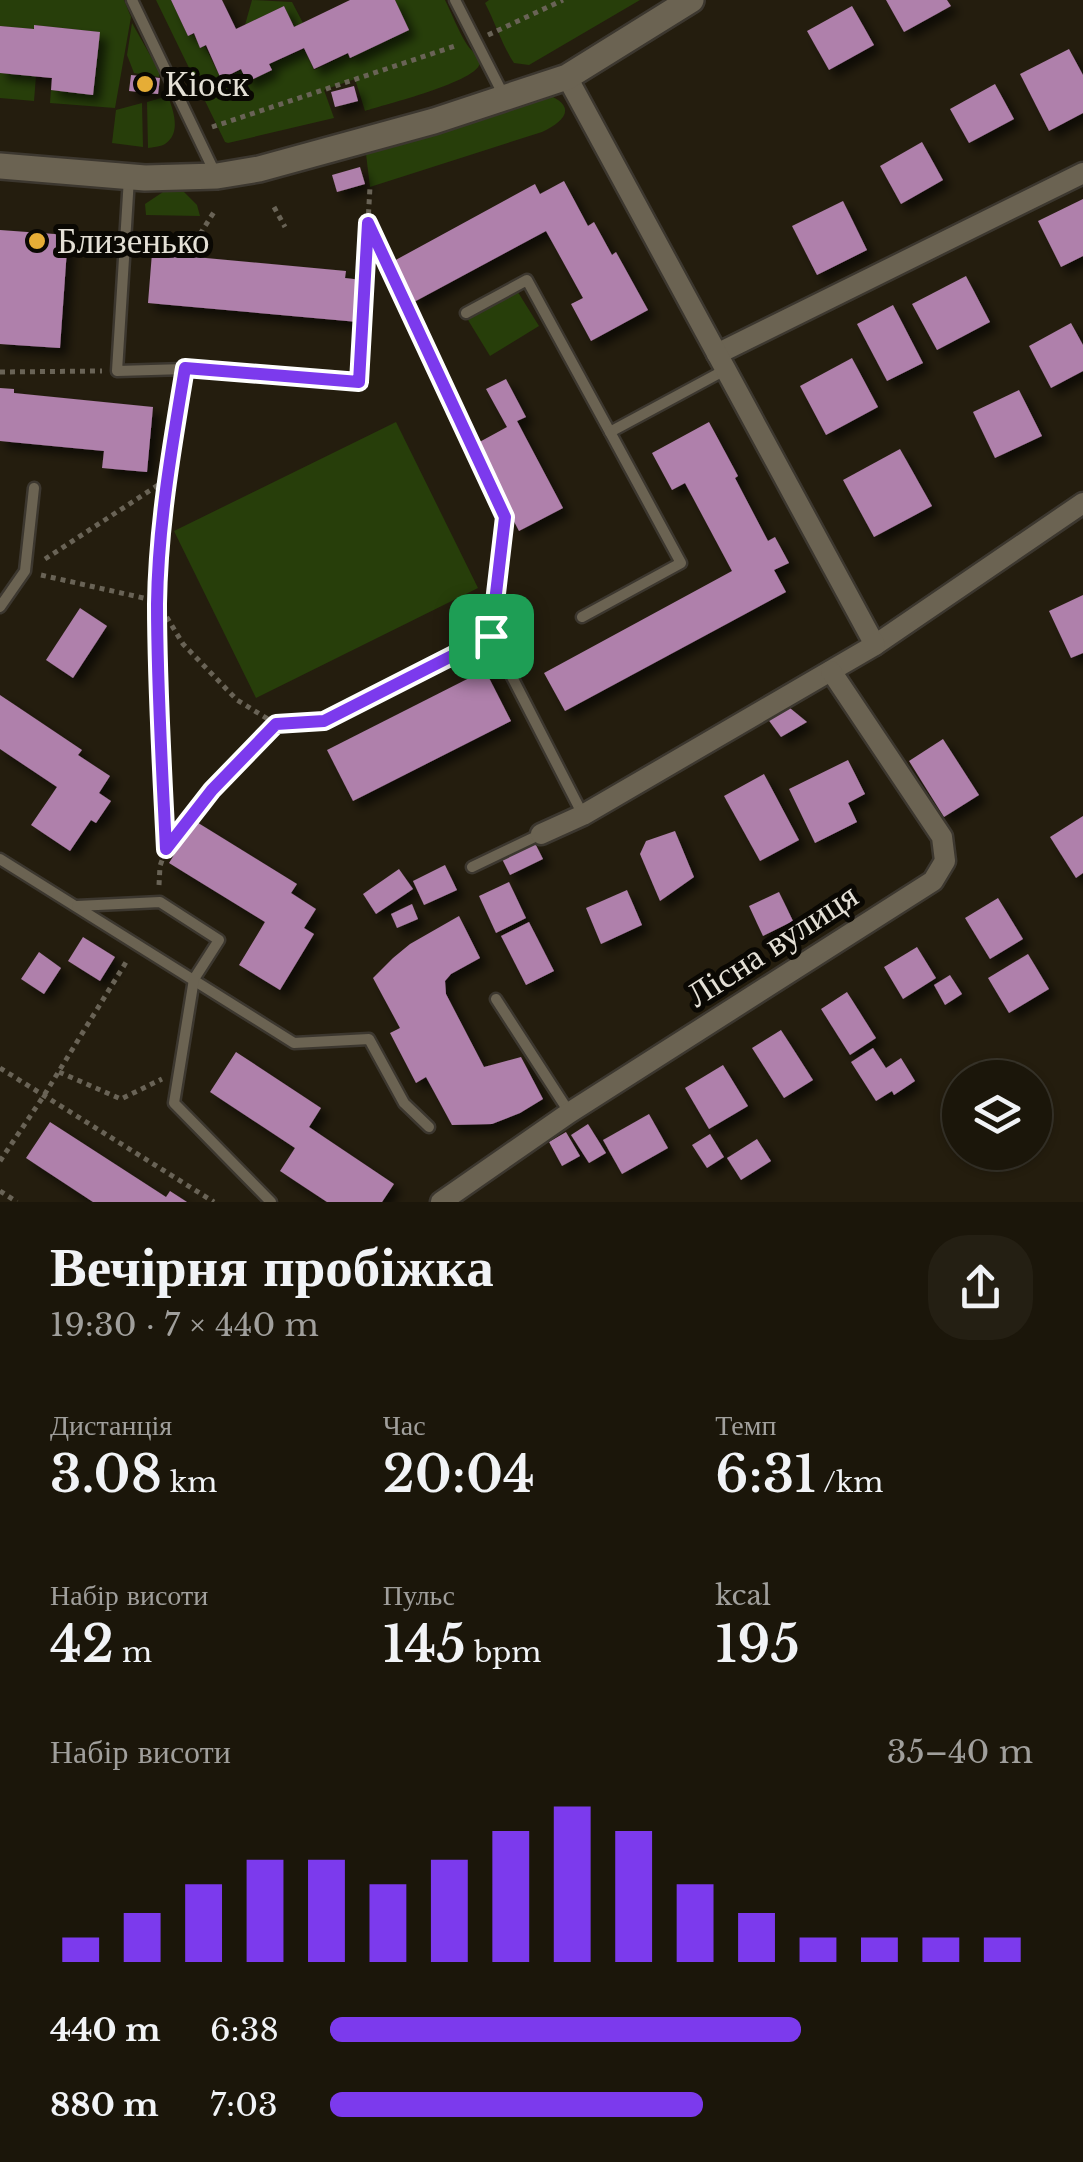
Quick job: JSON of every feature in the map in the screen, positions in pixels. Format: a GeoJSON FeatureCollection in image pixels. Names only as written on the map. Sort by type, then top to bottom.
{"type":"FeatureCollection","features":[{"type":"Feature","properties":{"kind":"street"},"geometry":{"type":"LineString","coordinates":[[0,166],[129,177],[216,176],[260,169],[506,99],[572,86],[691,0]]}},
{"type":"Feature","properties":{"kind":"street"},"geometry":{"type":"LineString","coordinates":[[572,86],[874,645]]}},
{"type":"Feature","properties":{"kind":"street"},"geometry":{"type":"LineString","coordinates":[[721,362],[1083,173]]}},
{"type":"Feature","properties":{"kind":"street"},"geometry":{"type":"LineString","coordinates":[[541,834],[584,815],[874,645],[1083,503]]}},
{"type":"Feature","properties":{"kind":"street","name":"Лісна вулиця"},"geometry":{"type":"LineString","coordinates":[[441,1202],[570,1113],[933,882],[946,861],[942,837],[831,671]]}},
{"type":"Feature","properties":{"kind":"lane"},"geometry":{"type":"LineString","coordinates":[[132,0],[216,176]]}},
{"type":"Feature","properties":{"kind":"lane"},"geometry":{"type":"LineString","coordinates":[[455,0],[480,38],[506,99]]}},
{"type":"Feature","properties":{"kind":"lane"},"geometry":{"type":"LineString","coordinates":[[129,177],[117,371],[185,368],[359,382]]}},
{"type":"Feature","properties":{"kind":"lane"},"geometry":{"type":"LineString","coordinates":[[466,313],[527,280],[680,563],[582,616]]}},
{"type":"Feature","properties":{"kind":"lane"},"geometry":{"type":"LineString","coordinates":[[610,432],[721,362]]}},
{"type":"Feature","properties":{"kind":"lane"},"geometry":{"type":"LineString","coordinates":[[0,607],[25,571],[34,488]]}},
{"type":"Feature","properties":{"kind":"lane"},"geometry":{"type":"LineString","coordinates":[[324,721],[491,636],[584,815]]}},
{"type":"Feature","properties":{"kind":"lane"},"geometry":{"type":"LineString","coordinates":[[472,868],[541,834]]}},
{"type":"Feature","properties":{"kind":"lane"},"geometry":{"type":"LineString","coordinates":[[0,858],[294,1043],[369,1039],[404,1103],[429,1127]]}},
{"type":"Feature","properties":{"kind":"lane"},"geometry":{"type":"LineString","coordinates":[[76,906],[158,902],[219,940],[194,979],[174,1103],[271,1202]]}},
{"type":"Feature","properties":{"kind":"lane"},"geometry":{"type":"LineString","coordinates":[[496,999],[570,1113]]}},
{"type":"Feature","properties":{"kind":"path"},"geometry":{"type":"LineString","coordinates":[[194,130],[218,126],[480,38],[562,0]]}},
{"type":"Feature","properties":{"kind":"path"},"geometry":{"type":"LineString","coordinates":[[359,382],[370,187]]}},
{"type":"Feature","properties":{"kind":"path"},"geometry":{"type":"LineString","coordinates":[[274,206],[285,227]]}},
{"type":"Feature","properties":{"kind":"path"},"geometry":{"type":"LineString","coordinates":[[200,234],[214,212]]}},
{"type":"Feature","properties":{"kind":"path"},"geometry":{"type":"LineString","coordinates":[[368,223],[505,517],[491,636]]}},
{"type":"Feature","properties":{"kind":"path"},"geometry":{"type":"LineString","coordinates":[[166,849],[157,601],[166,480],[185,368]]}},
{"type":"Feature","properties":{"kind":"path"},"geometry":{"type":"LineString","coordinates":[[0,372],[117,371]]}},
{"type":"Feature","properties":{"kind":"path"},"geometry":{"type":"LineString","coordinates":[[25,571],[166,480]]}},
{"type":"Feature","properties":{"kind":"path"},"geometry":{"type":"LineString","coordinates":[[25,571],[157,601],[183,644],[236,700],[276,724],[324,721]]}},
{"type":"Feature","properties":{"kind":"path"},"geometry":{"type":"LineString","coordinates":[[158,902],[160,866],[166,849],[212,790],[276,724]]}},
{"type":"Feature","properties":{"kind":"path"},"geometry":{"type":"LineString","coordinates":[[0,1161],[138,944]]}},
{"type":"Feature","properties":{"kind":"path"},"geometry":{"type":"LineString","coordinates":[[0,1068],[214,1202]]}},
{"type":"Feature","properties":{"kind":"path"},"geometry":{"type":"LineString","coordinates":[[58,1071],[120,1099],[179,1070]]}},
{"type":"Feature","properties":{"kind":"path"},"geometry":{"type":"LineString","coordinates":[[0,1191],[17,1202]]}},
{"type":"Feature","properties":{"kind":"green space"},"geometry":{"type":"Polygon","coordinates":[[[0,0],[124,0],[131,17],[115,108],[50,103],[51,90],[93,94],[99,32],[35,25],[34,29],[0,26],[0,0]]]}},
{"type":"Feature","properties":{"kind":"green space"},"geometry":{"type":"Polygon","coordinates":[[[156,0],[171,0],[188,36],[194,34],[200,48],[205,46],[221,79],[241,70],[247,82],[272,70],[270,64],[304,49],[314,70],[348,54],[350,58],[409,30],[395,0],[445,0],[463,38],[480,62],[465,77],[449,84],[365,111],[355,79],[324,90],[334,118],[228,143],[156,0]]]}},
{"type":"Feature","properties":{"kind":"green space"},"geometry":{"type":"Polygon","coordinates":[[[252,0],[292,2],[303,23],[294,27],[284,6],[245,25],[252,0]]]}},
{"type":"Feature","properties":{"kind":"green space"},"geometry":{"type":"Polygon","coordinates":[[[640,0],[529,65],[514,63],[485,3],[640,0]]]}},
{"type":"Feature","properties":{"kind":"green space"},"geometry":{"type":"Polygon","coordinates":[[[132,23],[159,77],[134,73],[127,55],[132,23]]]}},
{"type":"Feature","properties":{"kind":"green space"},"geometry":{"type":"Polygon","coordinates":[[[0,73],[36,76],[34,101],[0,98],[0,73]]]}},
{"type":"Feature","properties":{"kind":"green space"},"geometry":{"type":"Polygon","coordinates":[[[549,95],[565,110],[556,124],[542,132],[370,187],[366,154],[549,95]]]}},
{"type":"Feature","properties":{"kind":"green space"},"geometry":{"type":"Polygon","coordinates":[[[168,96],[175,121],[173,134],[165,144],[148,148],[147,102],[168,96]]]}},
{"type":"Feature","properties":{"kind":"green space"},"geometry":{"type":"Polygon","coordinates":[[[142,103],[143,147],[112,143],[116,110],[142,103]]]}},
{"type":"Feature","properties":{"kind":"green space"},"geometry":{"type":"Polygon","coordinates":[[[166,190],[183,191],[197,205],[200,216],[146,215],[145,204],[166,190]]]}},
{"type":"Feature","properties":{"kind":"green space"},"geometry":{"type":"Polygon","coordinates":[[[516,289],[539,326],[490,356],[468,320],[516,289]]]}},
{"type":"Feature","properties":{"kind":"green space"},"geometry":{"type":"Polygon","coordinates":[[[396,422],[478,588],[256,698],[174,531],[396,422]]]}},
{"type":"Feature","properties":{"kind":"building"},"geometry":{"type":"Polygon","coordinates":[[[171,0],[222,0],[236,29],[284,6],[294,27],[350,0],[395,0],[409,30],[350,58],[348,53],[314,69],[304,48],[269,64],[272,70],[247,82],[241,69],[221,79],[206,45],[200,48],[194,33],[188,36],[171,0]]]}},
{"type":"Feature","properties":{"kind":"building"},"geometry":{"type":"Polygon","coordinates":[[[886,0],[947,0],[951,6],[904,32],[886,0]]]}},
{"type":"Feature","properties":{"kind":"building"},"geometry":{"type":"Polygon","coordinates":[[[852,6],[874,45],[829,70],[807,31],[852,6]]]}},
{"type":"Feature","properties":{"kind":"building"},"geometry":{"type":"Polygon","coordinates":[[[34,25],[100,32],[93,95],[51,90],[52,78],[0,73],[0,26],[34,29],[34,25]]]}},
{"type":"Feature","properties":{"kind":"building"},"geometry":{"type":"Polygon","coordinates":[[[1069,49],[1083,75],[1083,113],[1049,131],[1020,74],[1069,49]]]}},
{"type":"Feature","properties":{"kind":"building","name":"Кіоск"},"geometry":{"type":"Polygon","coordinates":[[[131,75],[160,78],[158,94],[129,91],[131,75]]]}},
{"type":"Feature","properties":{"kind":"building"},"geometry":{"type":"Polygon","coordinates":[[[995,84],[1014,119],[969,143],[950,109],[995,84]]]}},
{"type":"Feature","properties":{"kind":"building","name":"Кіоск"},"geometry":{"type":"Polygon","coordinates":[[[354,86],[358,101],[335,107],[331,92],[354,86]]]}},
{"type":"Feature","properties":{"kind":"building"},"geometry":{"type":"Polygon","coordinates":[[[922,142],[943,180],[901,204],[880,166],[922,142]]]}},
{"type":"Feature","properties":{"kind":"building"},"geometry":{"type":"Polygon","coordinates":[[[360,167],[365,184],[337,192],[332,175],[360,167]]]}},
{"type":"Feature","properties":{"kind":"building"},"geometry":{"type":"Polygon","coordinates":[[[564,181],[588,226],[594,222],[612,255],[616,252],[648,310],[591,341],[571,304],[583,298],[546,231],[414,302],[392,262],[535,184],[540,194],[564,181]]]}},
{"type":"Feature","properties":{"kind":"building"},"geometry":{"type":"Polygon","coordinates":[[[1083,199],[1083,256],[1061,267],[1038,221],[1083,199]]]}},
{"type":"Feature","properties":{"kind":"building"},"geometry":{"type":"Polygon","coordinates":[[[843,201],[867,250],[817,275],[792,226],[843,201]]]}},
{"type":"Feature","properties":{"kind":"building"},"geometry":{"type":"Polygon","coordinates":[[[0,230],[68,235],[60,348],[0,344],[0,230]]]}},
{"type":"Feature","properties":{"kind":"building"},"geometry":{"type":"Polygon","coordinates":[[[152,253],[346,271],[345,278],[362,280],[358,322],[148,303],[152,253]]]}},
{"type":"Feature","properties":{"kind":"building"},"geometry":{"type":"Polygon","coordinates":[[[966,276],[990,322],[937,350],[912,304],[966,276]]]}},
{"type":"Feature","properties":{"kind":"building"},"geometry":{"type":"Polygon","coordinates":[[[893,305],[923,363],[887,381],[857,324],[893,305]]]}},
{"type":"Feature","properties":{"kind":"building"},"geometry":{"type":"Polygon","coordinates":[[[1071,323],[1083,345],[1083,371],[1051,388],[1029,346],[1071,323]]]}},
{"type":"Feature","properties":{"kind":"building"},"geometry":{"type":"Polygon","coordinates":[[[852,358],[878,407],[826,435],[800,386],[852,358]]]}},
{"type":"Feature","properties":{"kind":"building"},"geometry":{"type":"Polygon","coordinates":[[[506,379],[526,417],[517,421],[563,508],[519,531],[474,445],[507,427],[486,389],[506,379]]]}},
{"type":"Feature","properties":{"kind":"building"},"geometry":{"type":"Polygon","coordinates":[[[0,388],[14,389],[14,393],[153,407],[147,472],[102,468],[104,451],[0,441],[0,388]]]}},
{"type":"Feature","properties":{"kind":"building"},"geometry":{"type":"Polygon","coordinates":[[[1019,390],[1042,436],[995,458],[973,412],[1019,390]]]}},
{"type":"Feature","properties":{"kind":"building"},"geometry":{"type":"Polygon","coordinates":[[[709,422],[768,541],[775,537],[789,563],[774,570],[786,592],[565,711],[544,673],[732,571],[685,483],[672,490],[652,453],[709,422]]]}},
{"type":"Feature","properties":{"kind":"building"},"geometry":{"type":"Polygon","coordinates":[[[900,449],[932,506],[874,537],[843,480],[900,449]]]}},
{"type":"Feature","properties":{"kind":"building"},"geometry":{"type":"Polygon","coordinates":[[[1083,595],[1083,653],[1071,658],[1049,611],[1083,595]]]}},
{"type":"Feature","properties":{"kind":"building"},"geometry":{"type":"Polygon","coordinates":[[[80,608],[107,626],[73,678],[46,660],[80,608]]]}},
{"type":"Feature","properties":{"kind":"building"},"geometry":{"type":"Polygon","coordinates":[[[485,670],[511,721],[353,801],[327,750],[485,670]]]}},
{"type":"Feature","properties":{"kind":"building"},"geometry":{"type":"Polygon","coordinates":[[[0,695],[82,750],[78,755],[110,776],[99,793],[111,801],[96,823],[91,820],[70,851],[31,825],[57,787],[0,749],[0,695]]]}},
{"type":"Feature","properties":{"kind":"building"},"geometry":{"type":"Polygon","coordinates":[[[790,708],[807,722],[781,737],[767,718],[790,708]]]}},
{"type":"Feature","properties":{"kind":"building"},"geometry":{"type":"Polygon","coordinates":[[[943,739],[979,795],[944,817],[909,761],[943,739]]]}},
{"type":"Feature","properties":{"kind":"building"},"geometry":{"type":"Polygon","coordinates":[[[848,760],[865,794],[848,803],[857,822],[815,843],[789,789],[848,760]]]}},
{"type":"Feature","properties":{"kind":"building"},"geometry":{"type":"Polygon","coordinates":[[[764,774],[799,840],[760,861],[724,796],[764,774]]]}},
{"type":"Feature","properties":{"kind":"building"},"geometry":{"type":"Polygon","coordinates":[[[1083,816],[1083,873],[1076,878],[1050,837],[1083,816]]]}},
{"type":"Feature","properties":{"kind":"building"},"geometry":{"type":"Polygon","coordinates":[[[195,821],[297,884],[291,893],[316,909],[304,928],[314,934],[280,990],[239,965],[265,922],[169,863],[195,821]]]}},
{"type":"Feature","properties":{"kind":"building"},"geometry":{"type":"Polygon","coordinates":[[[675,831],[694,877],[660,901],[640,854],[646,841],[675,831]]]}},
{"type":"Feature","properties":{"kind":"building"},"geometry":{"type":"Polygon","coordinates":[[[535,843],[543,859],[510,875],[502,859],[535,843]]]}},
{"type":"Feature","properties":{"kind":"building"},"geometry":{"type":"Polygon","coordinates":[[[445,865],[457,890],[424,905],[413,881],[445,865]]]}},
{"type":"Feature","properties":{"kind":"building"},"geometry":{"type":"Polygon","coordinates":[[[399,869],[413,889],[376,914],[363,894],[399,869]]]}},
{"type":"Feature","properties":{"kind":"building"},"geometry":{"type":"Polygon","coordinates":[[[509,882],[526,918],[496,933],[479,896],[509,882]]]}},
{"type":"Feature","properties":{"kind":"building"},"geometry":{"type":"Polygon","coordinates":[[[627,890],[642,925],[601,944],[586,908],[627,890]]]}},
{"type":"Feature","properties":{"kind":"building"},"geometry":{"type":"Polygon","coordinates":[[[779,892],[793,921],[763,936],[749,906],[779,892]]]}},
{"type":"Feature","properties":{"kind":"building"},"geometry":{"type":"Polygon","coordinates":[[[998,898],[1023,939],[990,959],[965,918],[998,898]]]}},
{"type":"Feature","properties":{"kind":"building"},"geometry":{"type":"Polygon","coordinates":[[[412,904],[418,919],[397,928],[391,914],[412,904]]]}},
{"type":"Feature","properties":{"kind":"building"},"geometry":{"type":"Polygon","coordinates":[[[459,916],[480,958],[451,974],[445,981],[446,994],[484,1067],[521,1057],[543,1099],[492,1124],[452,1125],[426,1077],[416,1083],[390,1033],[400,1028],[373,978],[410,944],[459,916]]]}},
{"type":"Feature","properties":{"kind":"building"},"geometry":{"type":"Polygon","coordinates":[[[529,922],[554,971],[526,985],[501,936],[529,922]]]}},
{"type":"Feature","properties":{"kind":"building"},"geometry":{"type":"Polygon","coordinates":[[[83,937],[115,957],[100,981],[68,961],[83,937]]]}},
{"type":"Feature","properties":{"kind":"building"},"geometry":{"type":"Polygon","coordinates":[[[917,947],[936,978],[903,999],[884,967],[917,947]]]}},
{"type":"Feature","properties":{"kind":"building"},"geometry":{"type":"Polygon","coordinates":[[[39,952],[61,968],[44,994],[21,979],[39,952]]]}},
{"type":"Feature","properties":{"kind":"building"},"geometry":{"type":"Polygon","coordinates":[[[1028,954],[1049,989],[1009,1013],[988,978],[1028,954]]]}},
{"type":"Feature","properties":{"kind":"building"},"geometry":{"type":"Polygon","coordinates":[[[950,975],[962,994],[945,1005],[934,985],[950,975]]]}},
{"type":"Feature","properties":{"kind":"building"},"geometry":{"type":"Polygon","coordinates":[[[847,992],[876,1038],[850,1055],[821,1009],[847,992]]]}},
{"type":"Feature","properties":{"kind":"building"},"geometry":{"type":"Polygon","coordinates":[[[781,1030],[813,1080],[784,1098],[752,1048],[781,1030]]]}},
{"type":"Feature","properties":{"kind":"building"},"geometry":{"type":"Polygon","coordinates":[[[873,1048],[886,1068],[901,1058],[915,1081],[876,1101],[851,1062],[873,1048]]]}},
{"type":"Feature","properties":{"kind":"building"},"geometry":{"type":"Polygon","coordinates":[[[236,1052],[321,1108],[309,1127],[394,1184],[382,1202],[327,1202],[280,1171],[295,1148],[210,1092],[236,1052]]]}},
{"type":"Feature","properties":{"kind":"building"},"geometry":{"type":"Polygon","coordinates":[[[723,1065],[748,1106],[709,1129],[685,1088],[723,1065]]]}},
{"type":"Feature","properties":{"kind":"building"},"geometry":{"type":"Polygon","coordinates":[[[649,1114],[668,1148],[622,1174],[603,1140],[649,1114]]]}},
{"type":"Feature","properties":{"kind":"building"},"geometry":{"type":"Polygon","coordinates":[[[50,1122],[166,1197],[170,1191],[187,1202],[93,1202],[26,1158],[50,1122]]]}},
{"type":"Feature","properties":{"kind":"building"},"geometry":{"type":"Polygon","coordinates":[[[588,1124],[606,1153],[589,1163],[571,1135],[588,1124]]]}},
{"type":"Feature","properties":{"kind":"building"},"geometry":{"type":"Polygon","coordinates":[[[566,1132],[580,1156],[562,1166],[549,1142],[566,1132]]]}},
{"type":"Feature","properties":{"kind":"building"},"geometry":{"type":"Polygon","coordinates":[[[710,1134],[724,1157],[707,1168],[692,1145],[710,1134]]]}},
{"type":"Feature","properties":{"kind":"building"},"geometry":{"type":"Polygon","coordinates":[[[757,1139],[771,1161],[741,1180],[727,1158],[757,1139]]]}},
{"type":"Feature","properties":{"kind":"place","name":"Кіоск"},"geometry":{"type":"Point","coordinates":[145,84]}},
{"type":"Feature","properties":{"kind":"place","name":"Близенько"},"geometry":{"type":"Point","coordinates":[37,241]}},
{"type":"Feature","properties":{"kind":"route"},"geometry":{"type":"LineString","coordinates":[[368,223],[505,517],[491,636],[324,721],[276,724],[212,790],[166,849],[157,601],[166,480],[185,368],[359,382],[368,223]]}}]}
